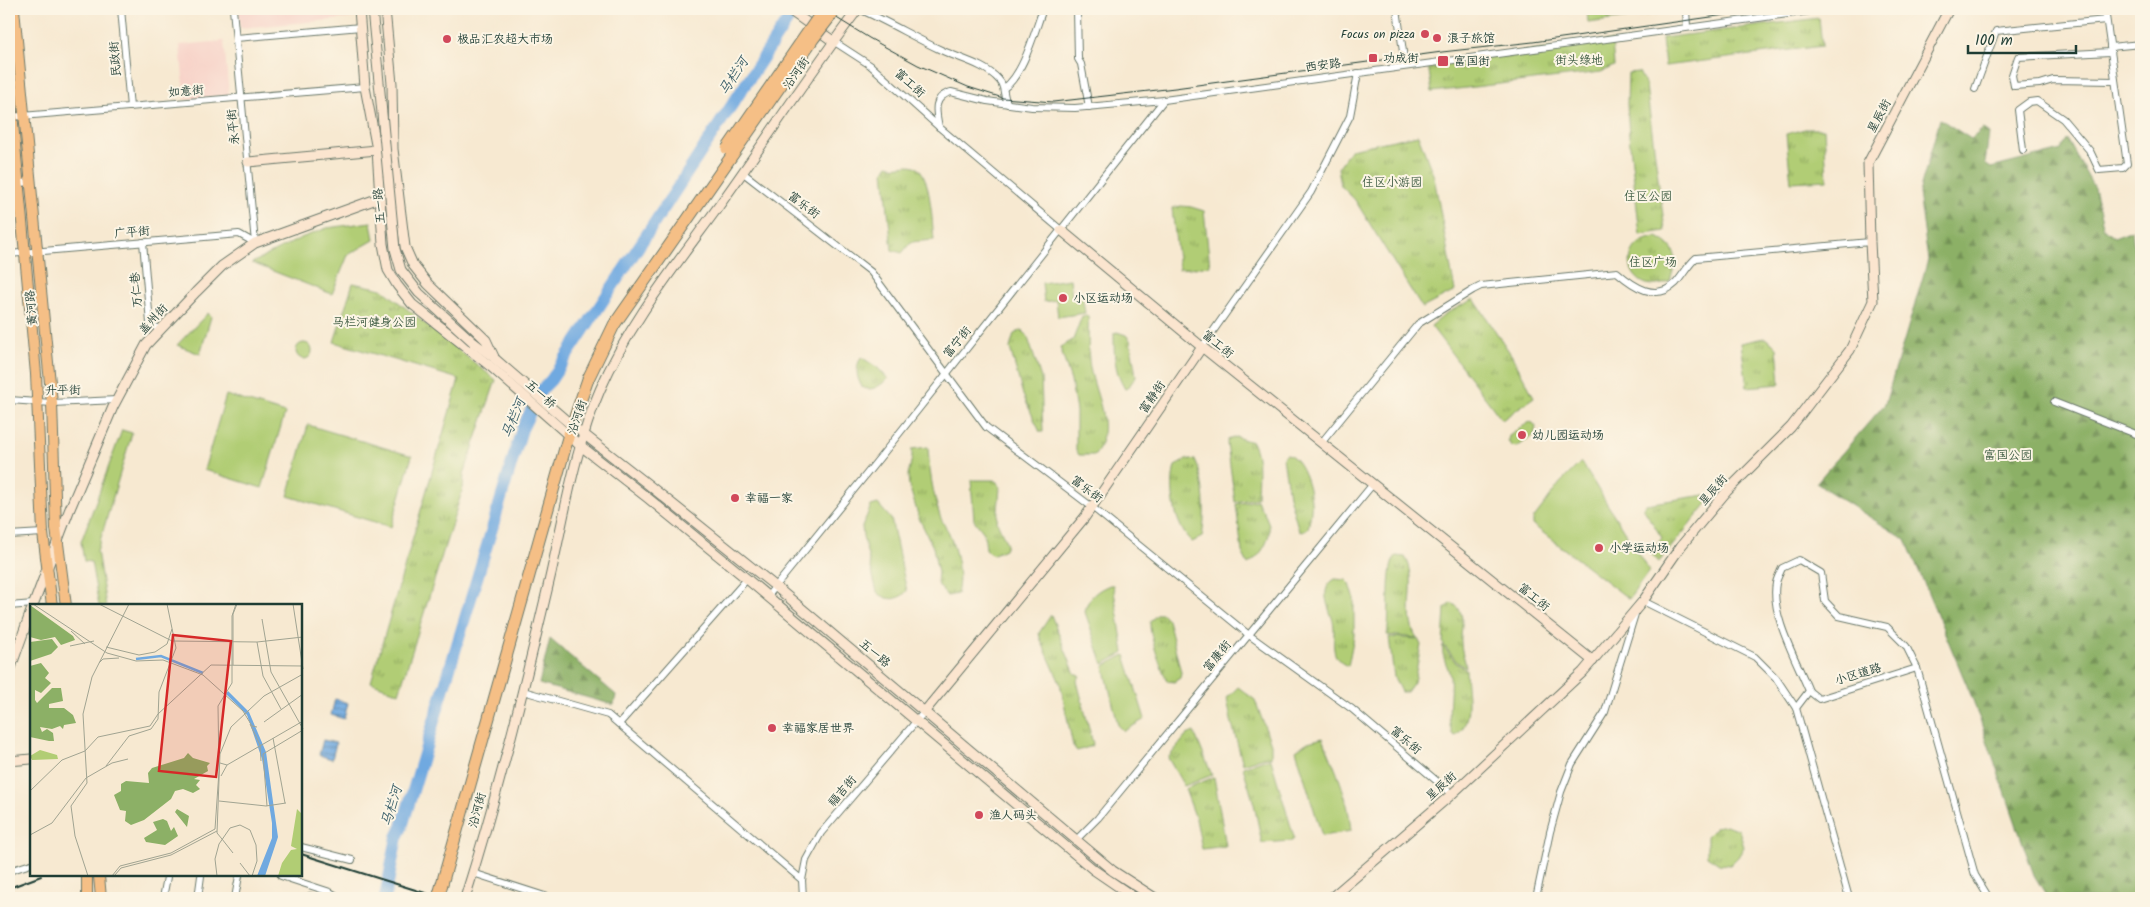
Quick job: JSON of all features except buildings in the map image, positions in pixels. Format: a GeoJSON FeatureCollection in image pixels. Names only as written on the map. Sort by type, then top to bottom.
{"type":"FeatureCollection","features":[{"type":"Feature","properties":{"kind":"highway"},"geometry":{"type":"LineString","coordinates":[[431,898],[564,432],[582,376],[609,322],[824,9]]}},
{"type":"Feature","properties":{"kind":"highway"},"geometry":{"type":"LineString","coordinates":[[438,898],[567,444],[588,379],[614,325],[813,39],[836,9]]}},
{"type":"Feature","properties":{"kind":"main road","name":"黄河路"},"geometry":{"type":"LineString","coordinates":[[14,9],[52,403],[57,542],[66,604]]}},
{"type":"Feature","properties":{"kind":"main road","name":"黄河路"},"geometry":{"type":"LineString","coordinates":[[9,80],[14,184],[25,252],[38,402],[43,532],[52,604]]}},
{"type":"Feature","properties":{"kind":"main road"},"geometry":{"type":"LineString","coordinates":[[87,877],[87,898]]}},
{"type":"Feature","properties":{"kind":"main road"},"geometry":{"type":"LineString","coordinates":[[99,877],[101,898]]}},
{"type":"Feature","properties":{"kind":"street","name":"民政街"},"geometry":{"type":"LineString","coordinates":[[121,9],[130,107]]}},
{"type":"Feature","properties":{"kind":"street","name":"永平街"},"geometry":{"type":"LineString","coordinates":[[233,9],[255,243]]}},
{"type":"Feature","properties":{"kind":"street"},"geometry":{"type":"LineString","coordinates":[[359,9],[365,87],[377,150]]}},
{"type":"Feature","properties":{"kind":"street"},"geometry":{"type":"LineString","coordinates":[[363,9],[382,197],[385,258],[388,270],[412,304],[492,362]]}},
{"type":"Feature","properties":{"kind":"street","name":"五一路"},"geometry":{"type":"LineString","coordinates":[[372,9],[395,249],[402,270],[419,293],[492,362]]}},
{"type":"Feature","properties":{"kind":"street"},"geometry":{"type":"LineString","coordinates":[[380,9],[393,149],[405,247],[413,265],[428,284],[488,343],[492,362]]}},
{"type":"Feature","properties":{"kind":"street"},"geometry":{"type":"LineString","coordinates":[[385,9],[392,84],[393,149]]}},
{"type":"Feature","properties":{"kind":"street"},"geometry":{"type":"LineString","coordinates":[[788,9],[833,41]]}},
{"type":"Feature","properties":{"kind":"street"},"geometry":{"type":"LineString","coordinates":[[858,9],[888,22],[940,50],[989,71],[1000,81],[1004,88],[1003,98],[1008,104]]}},
{"type":"Feature","properties":{"kind":"street","name":"沿河街"},"geometry":{"type":"LineString","coordinates":[[465,898],[523,691],[578,444],[584,436],[599,392],[632,328],[668,273],[742,172],[833,41],[858,9]]}},
{"type":"Feature","properties":{"kind":"street"},"geometry":{"type":"LineString","coordinates":[[1004,88],[1015,78],[1043,9]]}},
{"type":"Feature","properties":{"kind":"street"},"geometry":{"type":"LineString","coordinates":[[1077,9],[1078,58],[1081,64],[1089,107]]}},
{"type":"Feature","properties":{"kind":"street"},"geometry":{"type":"LineString","coordinates":[[1398,9],[1405,66]]}},
{"type":"Feature","properties":{"kind":"street"},"geometry":{"type":"LineString","coordinates":[[1686,9],[1687,27]]}},
{"type":"Feature","properties":{"kind":"street","name":"西安路"},"geometry":{"type":"LineString","coordinates":[[940,127],[936,104],[946,94],[959,92],[1008,104],[1032,107],[1089,107],[1164,100],[1824,9]]}},
{"type":"Feature","properties":{"kind":"street"},"geometry":{"type":"LineString","coordinates":[[1943,9],[1944,19]]}},
{"type":"Feature","properties":{"kind":"street","name":"星辰街"},"geometry":{"type":"LineString","coordinates":[[1330,898],[1452,794],[1593,661],[1643,601],[1693,532],[1727,491],[1791,427],[1850,350],[1873,302],[1868,163],[1949,9]]}},
{"type":"Feature","properties":{"kind":"street"},"geometry":{"type":"LineString","coordinates":[[2023,150],[2018,110],[2029,102],[2037,101],[2063,119],[2090,151],[2098,170],[2123,168],[2127,164],[2105,9]]}},
{"type":"Feature","properties":{"kind":"street"},"geometry":{"type":"LineString","coordinates":[[1974,89],[1996,31],[2106,20]]}},
{"type":"Feature","properties":{"kind":"street"},"geometry":{"type":"LineString","coordinates":[[236,38],[361,27]]}},
{"type":"Feature","properties":{"kind":"street","name":"富工街"},"geometry":{"type":"LineString","coordinates":[[833,41],[870,65],[1061,230],[1202,347],[1593,661]]}},
{"type":"Feature","properties":{"kind":"street"},"geometry":{"type":"LineString","coordinates":[[2114,81],[2053,80],[2040,84],[2014,86],[2012,75],[2018,57],[2110,50],[2141,44]]}},
{"type":"Feature","properties":{"kind":"street","name":"富静街"},"geometry":{"type":"LineString","coordinates":[[925,711],[1092,507],[1311,192],[1350,116],[1358,73]]}},
{"type":"Feature","properties":{"kind":"street","name":"如意街"},"geometry":{"type":"LineString","coordinates":[[10,117],[365,87]]}},
{"type":"Feature","properties":{"kind":"street","name":"富宁街"},"geometry":{"type":"LineString","coordinates":[[767,597],[1164,100]]}},
{"type":"Feature","properties":{"kind":"street"},"geometry":{"type":"LineString","coordinates":[[248,162],[377,150]]}},
{"type":"Feature","properties":{"kind":"street","name":"富乐街"},"geometry":{"type":"LineString","coordinates":[[742,172],[872,272],[986,427],[1092,507],[1249,635],[1352,709],[1452,794]]}},
{"type":"Feature","properties":{"kind":"street"},"geometry":{"type":"LineString","coordinates":[[14,184],[31,182]]}},
{"type":"Feature","properties":{"kind":"street","name":"盖州街"},"geometry":{"type":"LineString","coordinates":[[34,604],[48,572],[57,542],[117,400],[146,345],[222,266],[255,243],[382,197],[398,193]]}},
{"type":"Feature","properties":{"kind":"street","name":"广平街"},"geometry":{"type":"LineString","coordinates":[[9,254],[239,234],[255,243]]}},
{"type":"Feature","properties":{"kind":"street","name":"万仁巷"},"geometry":{"type":"LineString","coordinates":[[143,242],[150,323],[160,330]]}},
{"type":"Feature","properties":{"kind":"street"},"geometry":{"type":"LineString","coordinates":[[1322,442],[1418,324],[1481,286],[1617,272],[1632,284],[1653,292],[1667,290],[1696,258],[1870,242]]}},
{"type":"Feature","properties":{"kind":"street","name":"五一桥"},"geometry":{"type":"LineString","coordinates":[[492,362],[576,429]]}},
{"type":"Feature","properties":{"kind":"street","name":"五一桥"},"geometry":{"type":"LineString","coordinates":[[492,362],[578,444]]}},
{"type":"Feature","properties":{"kind":"street","name":"升平街"},"geometry":{"type":"LineString","coordinates":[[9,400],[52,403],[117,400]]}},
{"type":"Feature","properties":{"kind":"street"},"geometry":{"type":"LineString","coordinates":[[2054,402],[2141,436]]}},
{"type":"Feature","properties":{"kind":"street","name":"五一路"},"geometry":{"type":"LineString","coordinates":[[576,429],[775,586],[1113,870],[1155,898]]}},
{"type":"Feature","properties":{"kind":"street","name":"五一路"},"geometry":{"type":"LineString","coordinates":[[578,444],[649,499],[918,720],[1094,870],[1134,898]]}},
{"type":"Feature","properties":{"kind":"street","name":"富康街"},"geometry":{"type":"LineString","coordinates":[[1076,840],[1098,818],[1373,484]]}},
{"type":"Feature","properties":{"kind":"street"},"geometry":{"type":"LineString","coordinates":[[9,535],[43,532]]}},
{"type":"Feature","properties":{"kind":"street"},"geometry":{"type":"LineString","coordinates":[[1796,708],[1809,691],[1785,635],[1777,609],[1776,583],[1782,568],[1800,560],[1820,573],[1825,601],[1839,616],[1887,628],[1906,646],[1917,668],[1975,876],[1989,898]]}},
{"type":"Feature","properties":{"kind":"street"},"geometry":{"type":"LineString","coordinates":[[619,724],[747,579]]}},
{"type":"Feature","properties":{"kind":"street"},"geometry":{"type":"LineString","coordinates":[[1643,601],[1755,657],[1776,678],[1796,708],[1849,898]]}},
{"type":"Feature","properties":{"kind":"street"},"geometry":{"type":"LineString","coordinates":[[9,606],[30,607]]}},
{"type":"Feature","properties":{"kind":"street"},"geometry":{"type":"LineString","coordinates":[[1536,898],[1550,832],[1561,792],[1572,764],[1605,712],[1636,610]]}},
{"type":"Feature","properties":{"kind":"street","name":"盖州街"},"geometry":{"type":"LineString","coordinates":[[9,673],[30,615]]}},
{"type":"Feature","properties":{"kind":"street","name":"小区道路"},"geometry":{"type":"LineString","coordinates":[[1809,691],[1819,699],[1917,668]]}},
{"type":"Feature","properties":{"kind":"street"},"geometry":{"type":"LineString","coordinates":[[523,691],[608,715],[802,880]]}},
{"type":"Feature","properties":{"kind":"street","name":"福吉街"},"geometry":{"type":"LineString","coordinates":[[803,898],[802,880],[806,860],[821,833],[925,711]]}},
{"type":"Feature","properties":{"kind":"street"},"geometry":{"type":"LineString","coordinates":[[9,761],[30,759]]}},
{"type":"Feature","properties":{"kind":"street"},"geometry":{"type":"LineString","coordinates":[[302,847],[352,860]]}},
{"type":"Feature","properties":{"kind":"street"},"geometry":{"type":"LineString","coordinates":[[9,871],[30,864]]}},
{"type":"Feature","properties":{"kind":"street"},"geometry":{"type":"LineString","coordinates":[[473,874],[551,898]]}},
{"type":"Feature","properties":{"kind":"street"},"geometry":{"type":"LineString","coordinates":[[163,898],[167,877]]}},
{"type":"Feature","properties":{"kind":"street"},"geometry":{"type":"LineString","coordinates":[[198,898],[201,877]]}},
{"type":"Feature","properties":{"kind":"street"},"geometry":{"type":"LineString","coordinates":[[235,898],[239,877]]}},
{"type":"Feature","properties":{"kind":"street"},"geometry":{"type":"LineString","coordinates":[[284,877],[330,892],[340,898]]}},
{"type":"Feature","properties":{"kind":"shaded area"},"geometry":{"type":"Polygon","coordinates":[[[238,9],[353,9],[354,18],[240,28],[238,9]]]}},
{"type":"Feature","properties":{"kind":"shaded area"},"geometry":{"type":"Polygon","coordinates":[[[224,41],[229,95],[185,99],[180,45],[224,41]]]}},
{"type":"Feature","properties":{"kind":"green space"},"geometry":{"type":"Polygon","coordinates":[[[1587,9],[1691,9],[1588,23],[1587,9]]]}},
{"type":"Feature","properties":{"kind":"green space"},"geometry":{"type":"Polygon","coordinates":[[[1819,18],[1822,46],[1665,66],[1662,38],[1819,18]]]}},
{"type":"Feature","properties":{"kind":"green space","name":"街头绿地"},"geometry":{"type":"Polygon","coordinates":[[[1612,41],[1614,66],[1601,72],[1432,92],[1428,64],[1612,41]]]}},
{"type":"Feature","properties":{"kind":"green space","name":"住区公园"},"geometry":{"type":"Polygon","coordinates":[[[1639,72],[1646,86],[1665,231],[1640,235],[1627,104],[1628,73],[1639,72]]]}},
{"type":"Feature","properties":{"kind":"green space","name":"富国公园"},"geometry":{"type":"Polygon","coordinates":[[[1940,119],[1971,139],[1983,129],[1989,133],[1985,164],[1991,168],[2061,150],[2067,139],[2094,188],[2104,229],[2114,237],[2132,230],[2135,259],[2141,264],[2141,898],[2048,898],[2034,875],[1973,700],[1906,540],[1816,483],[1885,404],[1928,260],[1919,193],[1940,119]]]}},
{"type":"Feature","properties":{"kind":"green space"},"geometry":{"type":"Polygon","coordinates":[[[1805,129],[1824,129],[1827,180],[1791,182],[1786,134],[1805,129]]]}},
{"type":"Feature","properties":{"kind":"green space","name":"住区小游园"},"geometry":{"type":"Polygon","coordinates":[[[1418,135],[1434,177],[1455,291],[1422,308],[1355,200],[1341,186],[1338,168],[1351,149],[1418,135]]]}},
{"type":"Feature","properties":{"kind":"green space"},"geometry":{"type":"Polygon","coordinates":[[[888,165],[912,165],[920,170],[928,188],[930,199],[934,240],[911,242],[902,253],[892,250],[884,171],[888,165]]]}},
{"type":"Feature","properties":{"kind":"green space"},"geometry":{"type":"Polygon","coordinates":[[[1181,206],[1204,211],[1210,266],[1179,269],[1172,208],[1181,206]]]}},
{"type":"Feature","properties":{"kind":"green space"},"geometry":{"type":"Polygon","coordinates":[[[371,222],[374,240],[348,255],[332,294],[252,263],[301,238],[327,228],[371,222]]]}},
{"type":"Feature","properties":{"kind":"green space","name":"住区广场"},"geometry":{"type":"Polygon","coordinates":[[[1657,237],[1673,250],[1675,261],[1670,281],[1656,285],[1645,283],[1636,277],[1631,268],[1630,258],[1634,249],[1643,241],[1657,237]]]}},
{"type":"Feature","properties":{"kind":"green space","name":"小区运动场"},"geometry":{"type":"Polygon","coordinates":[[[1070,279],[1072,296],[1082,295],[1085,313],[1058,317],[1056,300],[1044,302],[1042,283],[1070,279]]]}},
{"type":"Feature","properties":{"kind":"green space","name":"马栏河健身公园"},"geometry":{"type":"Polygon","coordinates":[[[353,283],[382,289],[496,380],[464,474],[463,488],[399,693],[371,682],[459,379],[334,342],[353,283]]]}},
{"type":"Feature","properties":{"kind":"green space"},"geometry":{"type":"Polygon","coordinates":[[[1474,299],[1512,356],[1534,397],[1502,420],[1431,326],[1447,313],[1474,299]]]}},
{"type":"Feature","properties":{"kind":"green space"},"geometry":{"type":"Polygon","coordinates":[[[208,313],[211,317],[200,354],[177,345],[208,313]]]}},
{"type":"Feature","properties":{"kind":"green space"},"geometry":{"type":"Polygon","coordinates":[[[1082,316],[1088,316],[1090,368],[1102,412],[1103,433],[1095,455],[1079,455],[1076,450],[1076,411],[1071,381],[1060,347],[1073,340],[1082,316]]]}},
{"type":"Feature","properties":{"kind":"green space"},"geometry":{"type":"Polygon","coordinates":[[[1022,330],[1027,335],[1041,378],[1043,432],[1040,432],[1023,395],[1010,348],[1014,334],[1022,330]]]}},
{"type":"Feature","properties":{"kind":"green space"},"geometry":{"type":"Polygon","coordinates":[[[1114,333],[1126,335],[1130,340],[1136,376],[1128,388],[1125,389],[1121,383],[1115,362],[1114,333]]]}},
{"type":"Feature","properties":{"kind":"green space"},"geometry":{"type":"Polygon","coordinates":[[[1765,338],[1777,347],[1780,384],[1747,387],[1741,343],[1765,338]]]}},
{"type":"Feature","properties":{"kind":"green space"},"geometry":{"type":"Polygon","coordinates":[[[304,343],[310,345],[312,351],[310,357],[304,359],[298,357],[296,351],[298,345],[304,343]]]}},
{"type":"Feature","properties":{"kind":"green space"},"geometry":{"type":"Polygon","coordinates":[[[861,357],[878,368],[888,379],[879,386],[863,388],[857,373],[861,357]]]}},
{"type":"Feature","properties":{"kind":"green space"},"geometry":{"type":"Polygon","coordinates":[[[226,395],[285,413],[262,488],[204,470],[226,395]]]}},
{"type":"Feature","properties":{"kind":"green space","name":"幼儿园运动场"},"geometry":{"type":"Polygon","coordinates":[[[1529,422],[1533,423],[1536,427],[1534,435],[1517,447],[1511,446],[1508,440],[1509,436],[1529,422]]]}},
{"type":"Feature","properties":{"kind":"green space"},"geometry":{"type":"Polygon","coordinates":[[[308,425],[412,456],[391,527],[288,496],[308,425]]]}},
{"type":"Feature","properties":{"kind":"green space"},"geometry":{"type":"Polygon","coordinates":[[[122,430],[132,433],[97,551],[106,604],[99,604],[91,562],[84,561],[81,542],[122,430]]]}},
{"type":"Feature","properties":{"kind":"green space"},"geometry":{"type":"Polygon","coordinates":[[[1236,437],[1252,442],[1257,455],[1258,476],[1257,498],[1235,502],[1227,443],[1228,440],[1236,437]]]}},
{"type":"Feature","properties":{"kind":"green space"},"geometry":{"type":"Polygon","coordinates":[[[928,447],[935,499],[941,518],[952,540],[958,563],[959,579],[957,594],[947,596],[937,583],[938,573],[933,547],[919,518],[909,485],[908,475],[912,449],[928,447]]]}},
{"type":"Feature","properties":{"kind":"green space"},"geometry":{"type":"Polygon","coordinates":[[[1287,454],[1297,461],[1304,473],[1310,495],[1311,515],[1309,525],[1302,532],[1299,531],[1289,496],[1283,458],[1287,454]]]}},
{"type":"Feature","properties":{"kind":"green space"},"geometry":{"type":"Polygon","coordinates":[[[1188,459],[1195,460],[1201,478],[1204,498],[1202,537],[1192,542],[1181,527],[1173,496],[1175,466],[1188,459]]]}},
{"type":"Feature","properties":{"kind":"green space","name":"小学运动场"},"geometry":{"type":"Polygon","coordinates":[[[1581,462],[1649,571],[1629,599],[1533,525],[1533,519],[1560,483],[1581,462]]]}},
{"type":"Feature","properties":{"kind":"green space"},"geometry":{"type":"Polygon","coordinates":[[[971,480],[994,480],[1000,487],[997,522],[1007,544],[1005,549],[992,555],[986,549],[984,533],[974,520],[971,480]]]}},
{"type":"Feature","properties":{"kind":"green space"},"geometry":{"type":"Polygon","coordinates":[[[1705,495],[1709,501],[1659,562],[1649,553],[1662,538],[1643,508],[1646,504],[1705,495]]]}},
{"type":"Feature","properties":{"kind":"green space"},"geometry":{"type":"Polygon","coordinates":[[[1257,500],[1267,519],[1269,534],[1265,546],[1253,561],[1248,564],[1242,552],[1236,504],[1257,500]]]}},
{"type":"Feature","properties":{"kind":"green space"},"geometry":{"type":"Polygon","coordinates":[[[878,504],[891,519],[907,591],[900,597],[892,599],[877,592],[863,536],[862,527],[871,506],[878,504]]]}},
{"type":"Feature","properties":{"kind":"green space"},"geometry":{"type":"Polygon","coordinates":[[[1396,556],[1405,557],[1409,566],[1411,576],[1410,618],[1417,638],[1387,635],[1389,581],[1396,556]]]}},
{"type":"Feature","properties":{"kind":"green space"},"geometry":{"type":"Polygon","coordinates":[[[1335,579],[1346,580],[1350,584],[1354,597],[1354,636],[1348,666],[1337,658],[1335,653],[1334,627],[1326,598],[1327,588],[1335,579]]]}},
{"type":"Feature","properties":{"kind":"green space"},"geometry":{"type":"Polygon","coordinates":[[[1113,585],[1124,653],[1103,664],[1085,612],[1093,595],[1113,585]]]}},
{"type":"Feature","properties":{"kind":"green space"},"geometry":{"type":"Polygon","coordinates":[[[1451,603],[1460,610],[1462,620],[1461,646],[1466,667],[1458,663],[1443,644],[1445,608],[1451,603]]]}},
{"type":"Feature","properties":{"kind":"green space"},"geometry":{"type":"Polygon","coordinates":[[[1157,614],[1163,614],[1168,620],[1181,672],[1180,678],[1174,682],[1167,681],[1153,643],[1150,622],[1157,614]]]}},
{"type":"Feature","properties":{"kind":"green space"},"geometry":{"type":"Polygon","coordinates":[[[1051,615],[1075,674],[1080,676],[1077,681],[1093,744],[1077,751],[1073,746],[1060,683],[1039,633],[1051,615]]]}},
{"type":"Feature","properties":{"kind":"green space"},"geometry":{"type":"Polygon","coordinates":[[[1389,637],[1418,639],[1421,645],[1414,682],[1407,692],[1401,692],[1394,677],[1389,637]]]}},
{"type":"Feature","properties":{"kind":"green space"},"geometry":{"type":"Polygon","coordinates":[[[550,639],[616,695],[614,705],[539,684],[550,639]]]}},
{"type":"Feature","properties":{"kind":"green space"},"geometry":{"type":"Polygon","coordinates":[[[1443,646],[1457,664],[1466,669],[1467,714],[1465,723],[1455,736],[1452,734],[1450,727],[1450,676],[1444,657],[1443,646]]]}},
{"type":"Feature","properties":{"kind":"green space"},"geometry":{"type":"Polygon","coordinates":[[[1125,655],[1145,719],[1124,731],[1118,725],[1104,666],[1125,655]]]}},
{"type":"Feature","properties":{"kind":"green space"},"geometry":{"type":"Polygon","coordinates":[[[1238,687],[1255,700],[1271,744],[1271,757],[1243,764],[1227,698],[1238,687]]]}},
{"type":"Feature","properties":{"kind":"green space"},"geometry":{"type":"Polygon","coordinates":[[[1194,732],[1212,775],[1184,786],[1168,758],[1187,735],[1194,732]]]}},
{"type":"Feature","properties":{"kind":"green space"},"geometry":{"type":"Polygon","coordinates":[[[1323,738],[1344,794],[1351,831],[1322,836],[1296,750],[1308,742],[1323,738]]]}},
{"type":"Feature","properties":{"kind":"green space"},"geometry":{"type":"Polygon","coordinates":[[[1262,760],[1271,760],[1294,837],[1292,841],[1262,843],[1254,804],[1243,767],[1262,760]]]}},
{"type":"Feature","properties":{"kind":"green space"},"geometry":{"type":"Polygon","coordinates":[[[1214,777],[1226,846],[1202,849],[1196,819],[1185,789],[1214,777]]]}},
{"type":"Feature","properties":{"kind":"green space"},"geometry":{"type":"Polygon","coordinates":[[[1726,825],[1739,830],[1744,847],[1730,865],[1719,864],[1707,856],[1707,836],[1716,827],[1726,825]]]}},
{"type":"Feature","properties":{"kind":"water"},"geometry":{"type":"Polygon","coordinates":[[[335,699],[348,703],[344,719],[331,715],[335,699]]]}},
{"type":"Feature","properties":{"kind":"water"},"geometry":{"type":"Polygon","coordinates":[[[323,740],[336,743],[332,759],[319,755],[323,740]]]}},
{"type":"Feature","properties":{"kind":"waterway","name":"马栏河"},"geometry":{"type":"LineString","coordinates":[[385,898],[397,837],[402,827],[522,429],[541,390],[551,380],[795,9]]}},
{"type":"Feature","properties":{"kind":"tram line"},"geometry":{"type":"LineString","coordinates":[[822,9],[918,65],[968,87],[1003,98],[1053,102],[1533,42],[1768,9]]}},
{"type":"Feature","properties":{"kind":"railway"},"geometry":{"type":"LineString","coordinates":[[302,854],[441,898]]}},
{"type":"Feature","properties":{"kind":"railway"},"geometry":{"type":"LineString","coordinates":[[9,888],[38,877]]}},
{"type":"Feature","properties":{"kind":"place","name":"Focus on pizza"},"geometry":{"type":"Point","coordinates":[1425,34]}},
{"type":"Feature","properties":{"kind":"place","name":"浪子旅馆"},"geometry":{"type":"Point","coordinates":[1437,38]}},
{"type":"Feature","properties":{"kind":"place","name":"极品汇农超大市场"},"geometry":{"type":"Point","coordinates":[447,39]}},
{"type":"Feature","properties":{"kind":"place","name":"功成街"},"geometry":{"type":"Point","coordinates":[1373,58]}},
{"type":"Feature","properties":{"kind":"place","name":"富国街"},"geometry":{"type":"Point","coordinates":[1443,61]}},
{"type":"Feature","properties":{"kind":"place","name":"小区运动场"},"geometry":{"type":"Point","coordinates":[1063,298]}},
{"type":"Feature","properties":{"kind":"place","name":"幼儿园运动场"},"geometry":{"type":"Point","coordinates":[1522,435]}},
{"type":"Feature","properties":{"kind":"place","name":"幸福一家"},"geometry":{"type":"Point","coordinates":[735,498]}},
{"type":"Feature","properties":{"kind":"place","name":"小学运动场"},"geometry":{"type":"Point","coordinates":[1599,548]}},
{"type":"Feature","properties":{"kind":"place","name":"幸福家居世界"},"geometry":{"type":"Point","coordinates":[772,728]}},
{"type":"Feature","properties":{"kind":"place","name":"渔人码头"},"geometry":{"type":"Point","coordinates":[979,815]}}]}
